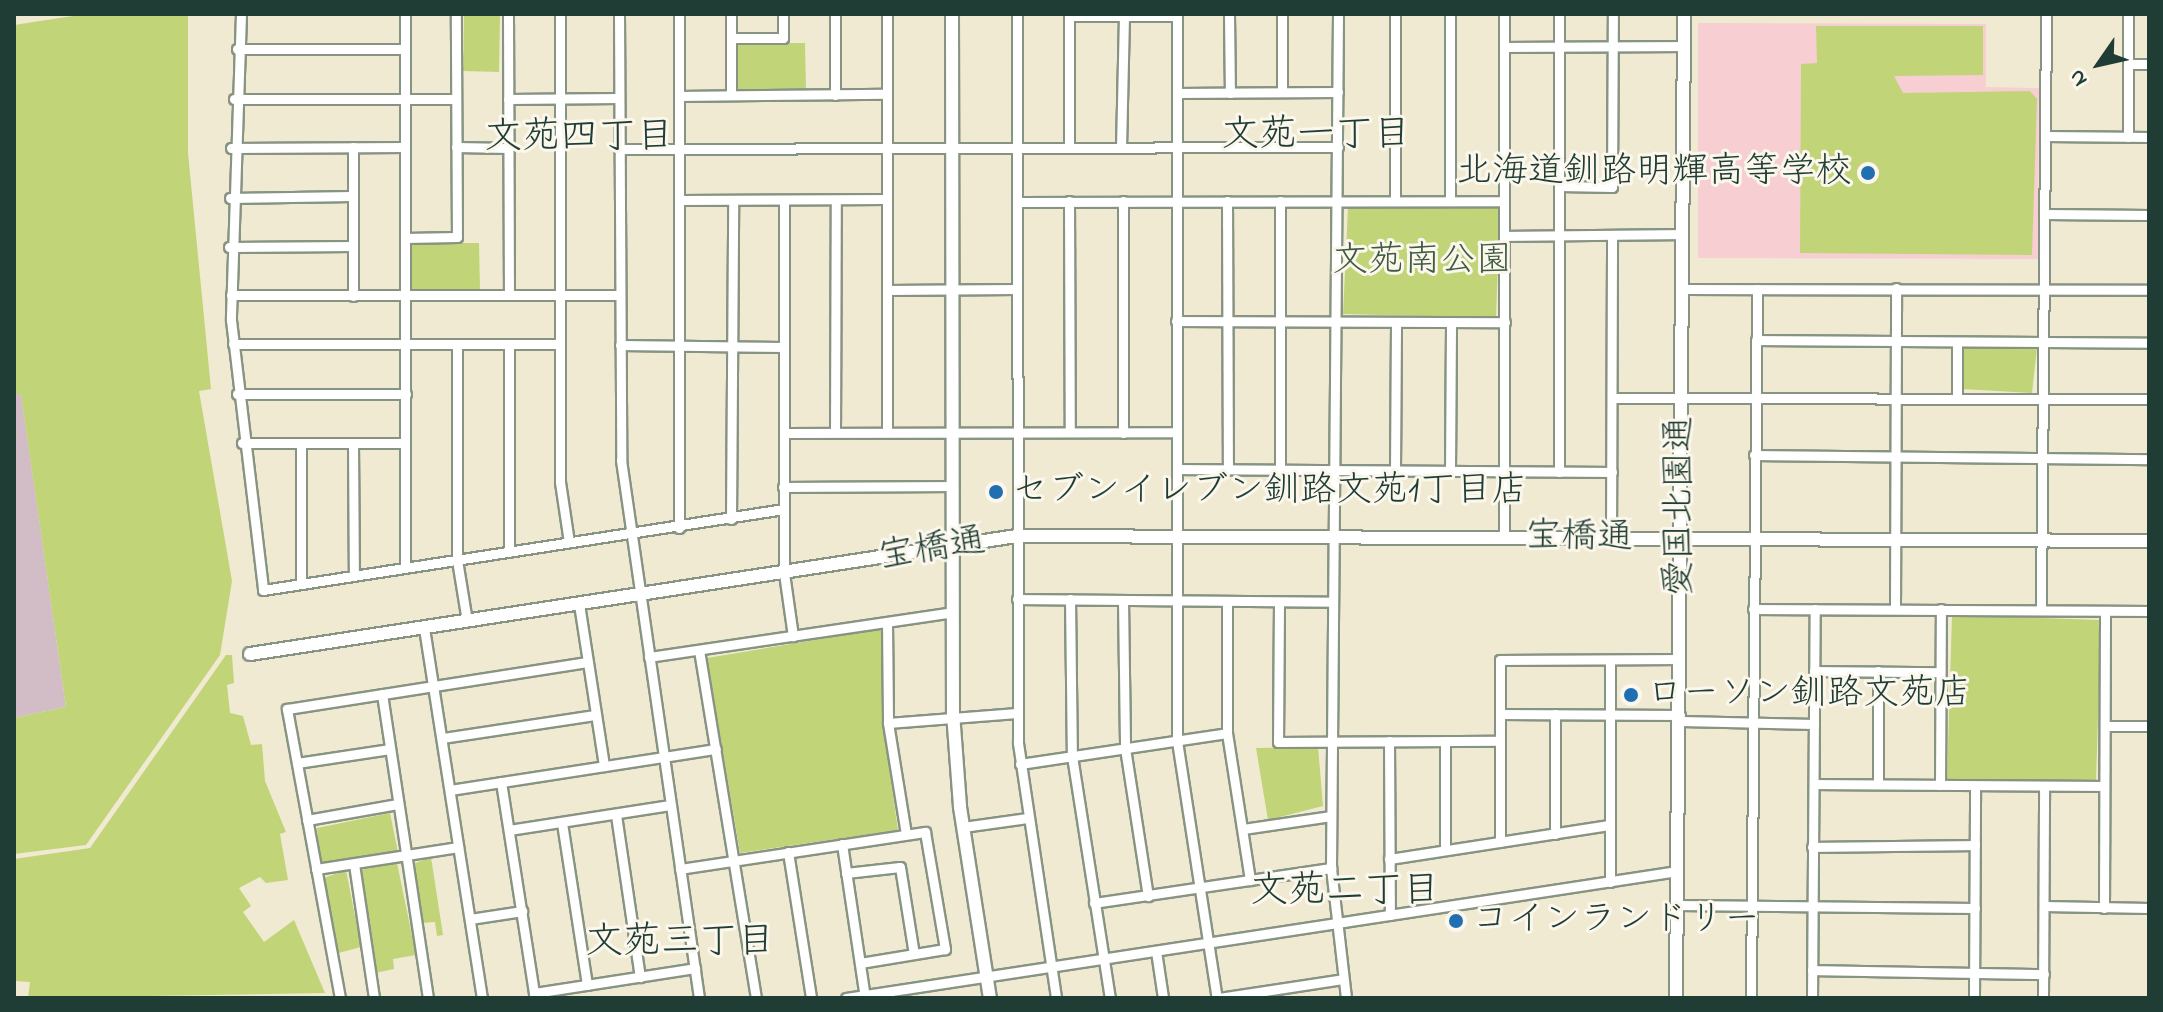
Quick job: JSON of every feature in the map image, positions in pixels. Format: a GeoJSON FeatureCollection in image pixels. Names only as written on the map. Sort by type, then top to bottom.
{"type":"FeatureCollection","features":[{"type":"Feature","properties":{"kind":"street"},"geometry":{"type":"LineString","coordinates":[[241,14],[231,148],[229,247],[237,394],[263,590],[627,533],[679,528],[784,509]]}},
{"type":"Feature","properties":{"kind":"street"},"geometry":{"type":"LineString","coordinates":[[405,14],[405,568]]}},
{"type":"Feature","properties":{"kind":"street"},"geometry":{"type":"LineString","coordinates":[[405,238],[457,237],[456,14]]}},
{"type":"Feature","properties":{"kind":"street"},"geometry":{"type":"LineString","coordinates":[[508,14],[509,295]]}},
{"type":"Feature","properties":{"kind":"street"},"geometry":{"type":"LineString","coordinates":[[560,14],[560,482],[569,542]]}},
{"type":"Feature","properties":{"kind":"street"},"geometry":{"type":"LineString","coordinates":[[619,14],[620,345],[627,533],[649,657],[699,998]]}},
{"type":"Feature","properties":{"kind":"street"},"geometry":{"type":"LineString","coordinates":[[679,14],[679,528]]}},
{"type":"Feature","properties":{"kind":"street"},"geometry":{"type":"LineString","coordinates":[[731,14],[731,95]]}},
{"type":"Feature","properties":{"kind":"street"},"geometry":{"type":"LineString","coordinates":[[731,38],[783,38],[783,14]]}},
{"type":"Feature","properties":{"kind":"street"},"geometry":{"type":"LineString","coordinates":[[835,14],[835,95]]}},
{"type":"Feature","properties":{"kind":"street"},"geometry":{"type":"LineString","coordinates":[[887,14],[887,432]]}},
{"type":"Feature","properties":{"kind":"street"},"geometry":{"type":"LineString","coordinates":[[952,14],[953,713],[963,827],[990,998]]}},
{"type":"Feature","properties":{"kind":"street"},"geometry":{"type":"LineString","coordinates":[[1017,14],[1017,713],[1027,818],[1056,998]]}},
{"type":"Feature","properties":{"kind":"street"},"geometry":{"type":"LineString","coordinates":[[1229,14],[1230,93]]}},
{"type":"Feature","properties":{"kind":"street"},"geometry":{"type":"LineString","coordinates":[[1282,14],[1282,92]]}},
{"type":"Feature","properties":{"kind":"street"},"geometry":{"type":"LineString","coordinates":[[1338,14],[1331,536],[1331,868],[1335,924],[1346,998]]}},
{"type":"Feature","properties":{"kind":"street"},"geometry":{"type":"LineString","coordinates":[[1395,14],[1395,201]]}},
{"type":"Feature","properties":{"kind":"street"},"geometry":{"type":"LineString","coordinates":[[1450,14],[1450,201]]}},
{"type":"Feature","properties":{"kind":"street"},"geometry":{"type":"LineString","coordinates":[[1504,14],[1504,537]]}},
{"type":"Feature","properties":{"kind":"street"},"geometry":{"type":"LineString","coordinates":[[1559,14],[1559,472]]}},
{"type":"Feature","properties":{"kind":"street"},"geometry":{"type":"LineString","coordinates":[[1559,186],[1612,187],[1613,14]]}},
{"type":"Feature","properties":{"kind":"street","name":"愛国北園通"},"geometry":{"type":"LineString","coordinates":[[1676,998],[1684,14]]}},
{"type":"Feature","properties":{"kind":"street"},"geometry":{"type":"LineString","coordinates":[[2041,610],[2046,14]]}},
{"type":"Feature","properties":{"kind":"street"},"geometry":{"type":"LineString","coordinates":[[2128,14],[2128,137]]}},
{"type":"Feature","properties":{"kind":"street"},"geometry":{"type":"LineString","coordinates":[[1069,148],[1069,15],[1177,15],[1177,741],[1218,998],[1343,979]]}},
{"type":"Feature","properties":{"kind":"street"},"geometry":{"type":"LineString","coordinates":[[1121,148],[1124,16]]}},
{"type":"Feature","properties":{"kind":"street"},"geometry":{"type":"LineString","coordinates":[[1504,47],[1685,46]]}},
{"type":"Feature","properties":{"kind":"street"},"geometry":{"type":"LineString","coordinates":[[237,49],[405,49]]}},
{"type":"Feature","properties":{"kind":"street"},"geometry":{"type":"LineString","coordinates":[[2128,64],[2149,64]]}},
{"type":"Feature","properties":{"kind":"street"},"geometry":{"type":"LineString","coordinates":[[1177,93],[1338,92]]}},
{"type":"Feature","properties":{"kind":"street"},"geometry":{"type":"LineString","coordinates":[[679,96],[887,94]]}},
{"type":"Feature","properties":{"kind":"street"},"geometry":{"type":"LineString","coordinates":[[508,99],[619,98]]}},
{"type":"Feature","properties":{"kind":"street"},"geometry":{"type":"LineString","coordinates":[[234,99],[456,99]]}},
{"type":"Feature","properties":{"kind":"street"},"geometry":{"type":"LineString","coordinates":[[2046,136],[2149,137]]}},
{"type":"Feature","properties":{"kind":"street"},"geometry":{"type":"LineString","coordinates":[[353,147],[353,296]]}},
{"type":"Feature","properties":{"kind":"street"},"geometry":{"type":"LineString","coordinates":[[231,148],[405,147]]}},
{"type":"Feature","properties":{"kind":"street"},"geometry":{"type":"LineString","coordinates":[[456,147],[509,148]]}},
{"type":"Feature","properties":{"kind":"street"},"geometry":{"type":"LineString","coordinates":[[620,149],[1338,147]]}},
{"type":"Feature","properties":{"kind":"street"},"geometry":{"type":"LineString","coordinates":[[230,198],[352,196]]}},
{"type":"Feature","properties":{"kind":"street"},"geometry":{"type":"LineString","coordinates":[[680,200],[887,199]]}},
{"type":"Feature","properties":{"kind":"street"},"geometry":{"type":"LineString","coordinates":[[731,519],[733,200]]}},
{"type":"Feature","properties":{"kind":"street"},"geometry":{"type":"LineString","coordinates":[[835,432],[836,200]]}},
{"type":"Feature","properties":{"kind":"street"},"geometry":{"type":"LineString","coordinates":[[784,201],[784,573],[793,636]]}},
{"type":"Feature","properties":{"kind":"street"},"geometry":{"type":"LineString","coordinates":[[1069,201],[1070,432]]}},
{"type":"Feature","properties":{"kind":"street"},"geometry":{"type":"LineString","coordinates":[[1123,201],[1123,433]]}},
{"type":"Feature","properties":{"kind":"street"},"geometry":{"type":"LineString","coordinates":[[1227,201],[1228,469]]}},
{"type":"Feature","properties":{"kind":"street"},"geometry":{"type":"LineString","coordinates":[[1280,201],[1280,469]]}},
{"type":"Feature","properties":{"kind":"street"},"geometry":{"type":"LineString","coordinates":[[1017,202],[1504,201]]}},
{"type":"Feature","properties":{"kind":"street"},"geometry":{"type":"LineString","coordinates":[[2046,214],[2149,215]]}},
{"type":"Feature","properties":{"kind":"street"},"geometry":{"type":"LineString","coordinates":[[1504,236],[1683,234]]}},
{"type":"Feature","properties":{"kind":"street"},"geometry":{"type":"LineString","coordinates":[[1611,539],[1612,236]]}},
{"type":"Feature","properties":{"kind":"street"},"geometry":{"type":"LineString","coordinates":[[229,247],[353,246]]}},
{"type":"Feature","properties":{"kind":"street"},"geometry":{"type":"LineString","coordinates":[[1895,608],[1896,288]]}},
{"type":"Feature","properties":{"kind":"street"},"geometry":{"type":"LineString","coordinates":[[887,290],[1016,289]]}},
{"type":"Feature","properties":{"kind":"street"},"geometry":{"type":"LineString","coordinates":[[1683,289],[2149,290]]}},
{"type":"Feature","properties":{"kind":"street"},"geometry":{"type":"LineString","coordinates":[[1751,998],[1757,289]]}},
{"type":"Feature","properties":{"kind":"street"},"geometry":{"type":"LineString","coordinates":[[231,295],[620,295]]}},
{"type":"Feature","properties":{"kind":"street"},"geometry":{"type":"LineString","coordinates":[[1176,321],[1505,322]]}},
{"type":"Feature","properties":{"kind":"street"},"geometry":{"type":"LineString","coordinates":[[1395,470],[1396,322]]}},
{"type":"Feature","properties":{"kind":"street"},"geometry":{"type":"LineString","coordinates":[[1450,470],[1451,322]]}},
{"type":"Feature","properties":{"kind":"street"},"geometry":{"type":"LineString","coordinates":[[1756,340],[2149,343]]}},
{"type":"Feature","properties":{"kind":"street"},"geometry":{"type":"LineString","coordinates":[[1957,343],[1957,398]]}},
{"type":"Feature","properties":{"kind":"street"},"geometry":{"type":"LineString","coordinates":[[233,344],[560,344]]}},
{"type":"Feature","properties":{"kind":"street"},"geometry":{"type":"LineString","coordinates":[[457,345],[457,560],[467,621]]}},
{"type":"Feature","properties":{"kind":"street"},"geometry":{"type":"LineString","coordinates":[[509,345],[509,552]]}},
{"type":"Feature","properties":{"kind":"street"},"geometry":{"type":"LineString","coordinates":[[620,345],[732,349],[783,347]]}},
{"type":"Feature","properties":{"kind":"street"},"geometry":{"type":"LineString","coordinates":[[237,394],[406,394]]}},
{"type":"Feature","properties":{"kind":"street"},"geometry":{"type":"LineString","coordinates":[[1613,398],[2149,399]]}},
{"type":"Feature","properties":{"kind":"street"},"geometry":{"type":"LineString","coordinates":[[784,433],[1177,432]]}},
{"type":"Feature","properties":{"kind":"street"},"geometry":{"type":"LineString","coordinates":[[242,443],[405,443]]}},
{"type":"Feature","properties":{"kind":"street"},"geometry":{"type":"LineString","coordinates":[[301,444],[301,583]]}},
{"type":"Feature","properties":{"kind":"street"},"geometry":{"type":"LineString","coordinates":[[353,444],[354,576]]}},
{"type":"Feature","properties":{"kind":"street"},"geometry":{"type":"LineString","coordinates":[[1754,455],[2149,459]]}},
{"type":"Feature","properties":{"kind":"street"},"geometry":{"type":"LineString","coordinates":[[1177,469],[1612,472]]}},
{"type":"Feature","properties":{"kind":"street"},"geometry":{"type":"LineString","coordinates":[[783,487],[953,486]]}},
{"type":"Feature","properties":{"kind":"street","name":"宝橋通"},"geometry":{"type":"LineString","coordinates":[[250,654],[1017,536],[1177,534],[2149,541]]}},
{"type":"Feature","properties":{"kind":"street"},"geometry":{"type":"LineString","coordinates":[[1017,599],[1331,602]]}},
{"type":"Feature","properties":{"kind":"street"},"geometry":{"type":"LineString","coordinates":[[1070,599],[1072,756],[1110,998]]}},
{"type":"Feature","properties":{"kind":"street"},"geometry":{"type":"LineString","coordinates":[[1123,600],[1125,748],[1148,896]]}},
{"type":"Feature","properties":{"kind":"street"},"geometry":{"type":"LineString","coordinates":[[1227,601],[1227,733],[1250,880]]}},
{"type":"Feature","properties":{"kind":"street"},"geometry":{"type":"LineString","coordinates":[[1279,602],[1278,742],[1499,741]]}},
{"type":"Feature","properties":{"kind":"street"},"geometry":{"type":"LineString","coordinates":[[579,604],[604,766]]}},
{"type":"Feature","properties":{"kind":"street"},"geometry":{"type":"LineString","coordinates":[[1753,609],[2149,611]]}},
{"type":"Feature","properties":{"kind":"street"},"geometry":{"type":"LineString","coordinates":[[1812,998],[1815,609]]}},
{"type":"Feature","properties":{"kind":"street"},"geometry":{"type":"LineString","coordinates":[[1940,785],[1941,609]]}},
{"type":"Feature","properties":{"kind":"street"},"geometry":{"type":"LineString","coordinates":[[2104,908],[2105,611]]}},
{"type":"Feature","properties":{"kind":"street"},"geometry":{"type":"LineString","coordinates":[[649,657],[953,612]]}},
{"type":"Feature","properties":{"kind":"street"},"geometry":{"type":"LineString","coordinates":[[887,623],[888,723],[906,834]]}},
{"type":"Feature","properties":{"kind":"street"},"geometry":{"type":"LineString","coordinates":[[424,628],[482,998]]}},
{"type":"Feature","properties":{"kind":"street"},"geometry":{"type":"LineString","coordinates":[[699,650],[736,860],[756,998]]}},
{"type":"Feature","properties":{"kind":"street"},"geometry":{"type":"LineString","coordinates":[[1500,842],[1500,660],[1680,659]]}},
{"type":"Feature","properties":{"kind":"street"},"geometry":{"type":"LineString","coordinates":[[1610,660],[1610,882]]}},
{"type":"Feature","properties":{"kind":"street"},"geometry":{"type":"LineString","coordinates":[[340,998],[287,709],[587,662]]}},
{"type":"Feature","properties":{"kind":"street"},"geometry":{"type":"LineString","coordinates":[[1814,671],[1939,672]]}},
{"type":"Feature","properties":{"kind":"street"},"geometry":{"type":"LineString","coordinates":[[1878,671],[1878,784]]}},
{"type":"Feature","properties":{"kind":"street"},"geometry":{"type":"LineString","coordinates":[[382,694],[428,998]]}},
{"type":"Feature","properties":{"kind":"street"},"geometry":{"type":"LineString","coordinates":[[888,723],[953,713],[1017,713]]}},
{"type":"Feature","properties":{"kind":"street"},"geometry":{"type":"LineString","coordinates":[[1500,714],[1609,714],[1814,724]]}},
{"type":"Feature","properties":{"kind":"street"},"geometry":{"type":"LineString","coordinates":[[1555,714],[1555,834]]}},
{"type":"Feature","properties":{"kind":"street"},"geometry":{"type":"LineString","coordinates":[[443,738],[595,715]]}},
{"type":"Feature","properties":{"kind":"street"},"geometry":{"type":"LineString","coordinates":[[2105,726],[2149,726]]}},
{"type":"Feature","properties":{"kind":"street"},"geometry":{"type":"LineString","coordinates":[[1020,764],[1227,733]]}},
{"type":"Feature","properties":{"kind":"street"},"geometry":{"type":"LineString","coordinates":[[1389,741],[1390,915]]}},
{"type":"Feature","properties":{"kind":"street"},"geometry":{"type":"LineString","coordinates":[[1445,741],[1445,850]]}},
{"type":"Feature","properties":{"kind":"street"},"geometry":{"type":"LineString","coordinates":[[297,763],[390,749]]}},
{"type":"Feature","properties":{"kind":"street"},"geometry":{"type":"LineString","coordinates":[[450,790],[716,749]]}},
{"type":"Feature","properties":{"kind":"street"},"geometry":{"type":"LineString","coordinates":[[501,782],[535,996],[695,968]]}},
{"type":"Feature","properties":{"kind":"street"},"geometry":{"type":"LineString","coordinates":[[1814,784],[2104,786]]}},
{"type":"Feature","properties":{"kind":"street"},"geometry":{"type":"LineString","coordinates":[[1974,998],[1975,786]]}},
{"type":"Feature","properties":{"kind":"street"},"geometry":{"type":"LineString","coordinates":[[2043,998],[2044,787]]}},
{"type":"Feature","properties":{"kind":"street"},"geometry":{"type":"LineString","coordinates":[[307,820],[398,804]]}},
{"type":"Feature","properties":{"kind":"street"},"geometry":{"type":"LineString","coordinates":[[509,830],[670,805]]}},
{"type":"Feature","properties":{"kind":"street"},"geometry":{"type":"LineString","coordinates":[[616,815],[640,977]]}},
{"type":"Feature","properties":{"kind":"street"},"geometry":{"type":"LineString","coordinates":[[1243,829],[1331,816]]}},
{"type":"Feature","properties":{"kind":"street"},"geometry":{"type":"LineString","coordinates":[[963,827],[1027,818]]}},
{"type":"Feature","properties":{"kind":"street"},"geometry":{"type":"LineString","coordinates":[[562,823],[587,985]]}},
{"type":"Feature","properties":{"kind":"street"},"geometry":{"type":"LineString","coordinates":[[1389,859],[1609,825]]}},
{"type":"Feature","properties":{"kind":"street"},"geometry":{"type":"LineString","coordinates":[[680,869],[925,832],[945,949],[860,963]]}},
{"type":"Feature","properties":{"kind":"street"},"geometry":{"type":"LineString","coordinates":[[842,844],[865,996]]}},
{"type":"Feature","properties":{"kind":"street"},"geometry":{"type":"LineString","coordinates":[[1812,847],[1975,845]]}},
{"type":"Feature","properties":{"kind":"street"},"geometry":{"type":"LineString","coordinates":[[316,869],[458,847]]}},
{"type":"Feature","properties":{"kind":"street"},"geometry":{"type":"LineString","coordinates":[[788,852],[811,998]]}},
{"type":"Feature","properties":{"kind":"street"},"geometry":{"type":"LineString","coordinates":[[354,864],[374,998]]}},
{"type":"Feature","properties":{"kind":"street"},"geometry":{"type":"LineString","coordinates":[[846,873],[900,867],[914,954]]}},
{"type":"Feature","properties":{"kind":"street"},"geometry":{"type":"LineString","coordinates":[[1094,903],[1331,868]]}},
{"type":"Feature","properties":{"kind":"street"},"geometry":{"type":"LineString","coordinates":[[846,998],[1677,871]]}},
{"type":"Feature","properties":{"kind":"street"},"geometry":{"type":"LineString","coordinates":[[1677,905],[1975,908]]}},
{"type":"Feature","properties":{"kind":"street"},"geometry":{"type":"LineString","coordinates":[[2044,906],[2149,908]]}},
{"type":"Feature","properties":{"kind":"street"},"geometry":{"type":"LineString","coordinates":[[470,919],[522,911]]}},
{"type":"Feature","properties":{"kind":"street"},"geometry":{"type":"LineString","coordinates":[[1156,951],[1163,998]]}},
{"type":"Feature","properties":{"kind":"street"},"geometry":{"type":"LineString","coordinates":[[1812,970],[2044,974]]}},
{"type":"Feature","properties":{"kind":"shaded area","name":"北海道釧路明輝高等学校"},"geometry":{"type":"Polygon","coordinates":[[[1698,23],[1986,24],[1986,87],[2039,88],[2038,259],[1698,258],[1698,23]]]}},
{"type":"Feature","properties":{"kind":"shaded area"},"geometry":{"type":"Polygon","coordinates":[[[21,393],[66,707],[14,718],[14,395],[21,393]]]}},
{"type":"Feature","properties":{"kind":"green space"},"geometry":{"type":"Polygon","coordinates":[[[86,14],[188,14],[188,153],[211,389],[199,391],[232,581],[220,655],[86,845],[14,854],[14,718],[66,707],[21,394],[14,394],[14,25],[86,14]]]}},
{"type":"Feature","properties":{"kind":"green space"},"geometry":{"type":"Polygon","coordinates":[[[464,14],[500,14],[499,72],[463,71],[464,14]]]}},
{"type":"Feature","properties":{"kind":"green space","name":"北海道釧路明輝高等学校"},"geometry":{"type":"Polygon","coordinates":[[[1816,26],[1983,26],[1983,75],[1894,76],[1903,93],[2030,91],[2037,99],[2032,255],[1800,253],[1801,64],[1817,63],[1816,26]]]}},
{"type":"Feature","properties":{"kind":"green space"},"geometry":{"type":"Polygon","coordinates":[[[735,43],[805,43],[806,89],[735,90],[735,43]]]}},
{"type":"Feature","properties":{"kind":"green space","name":"文苑南公園"},"geometry":{"type":"Polygon","coordinates":[[[1500,207],[1496,318],[1343,314],[1348,208],[1500,207]]]}},
{"type":"Feature","properties":{"kind":"green space"},"geometry":{"type":"Polygon","coordinates":[[[410,243],[479,243],[480,290],[410,290],[410,243]]]}},
{"type":"Feature","properties":{"kind":"green space"},"geometry":{"type":"Polygon","coordinates":[[[2037,348],[2032,393],[1961,389],[1962,349],[2037,348]]]}},
{"type":"Feature","properties":{"kind":"green space"},"geometry":{"type":"Polygon","coordinates":[[[1952,615],[2101,620],[2096,781],[1947,781],[1952,615]]]}},
{"type":"Feature","properties":{"kind":"green space"},"geometry":{"type":"Polygon","coordinates":[[[881,629],[882,719],[898,830],[740,853],[707,658],[881,629]]]}},
{"type":"Feature","properties":{"kind":"green space"},"geometry":{"type":"Polygon","coordinates":[[[226,655],[232,655],[234,683],[227,685],[230,713],[243,716],[251,745],[262,744],[265,781],[286,832],[280,834],[288,880],[266,883],[260,877],[239,888],[251,906],[243,912],[264,942],[294,920],[325,993],[28,998],[30,982],[14,981],[14,859],[90,848],[226,655]]]}},
{"type":"Feature","properties":{"kind":"green space"},"geometry":{"type":"Polygon","coordinates":[[[1318,747],[1323,806],[1268,820],[1256,748],[1318,747]]]}},
{"type":"Feature","properties":{"kind":"green space"},"geometry":{"type":"Polygon","coordinates":[[[390,813],[398,852],[320,864],[317,828],[390,813]]]}},
{"type":"Feature","properties":{"kind":"green space"},"geometry":{"type":"Polygon","coordinates":[[[431,857],[443,935],[437,936],[435,922],[421,923],[413,864],[431,857]]]}},
{"type":"Feature","properties":{"kind":"green space"},"geometry":{"type":"Polygon","coordinates":[[[397,863],[416,955],[393,959],[394,969],[375,973],[360,870],[397,863]]]}},
{"type":"Feature","properties":{"kind":"green space"},"geometry":{"type":"Polygon","coordinates":[[[346,870],[361,947],[335,954],[321,879],[346,870]]]}},
{"type":"Feature","properties":{"kind":"place","name":"北海道釧路明輝高等学校"},"geometry":{"type":"Point","coordinates":[1868,173]}},
{"type":"Feature","properties":{"kind":"place","name":"セブンイレブン釧路文苑1丁目店"},"geometry":{"type":"Point","coordinates":[996,492]}},
{"type":"Feature","properties":{"kind":"place","name":"ローソン釧路文苑店"},"geometry":{"type":"Point","coordinates":[1631,695]}},
{"type":"Feature","properties":{"kind":"place","name":"コインランドリー"},"geometry":{"type":"Point","coordinates":[1456,921]}},
{"type":"Feature","properties":{"kind":"district","name":"文苑一丁目"},"geometry":{"type":"Point","coordinates":[1316,137]}},
{"type":"Feature","properties":{"kind":"district","name":"文苑四丁目"},"geometry":{"type":"Point","coordinates":[579,139]}},
{"type":"Feature","properties":{"kind":"district","name":"文苑二丁目"},"geometry":{"type":"Point","coordinates":[1345,893]}},
{"type":"Feature","properties":{"kind":"district","name":"文苑三丁目"},"geometry":{"type":"Point","coordinates":[680,944]}}]}
